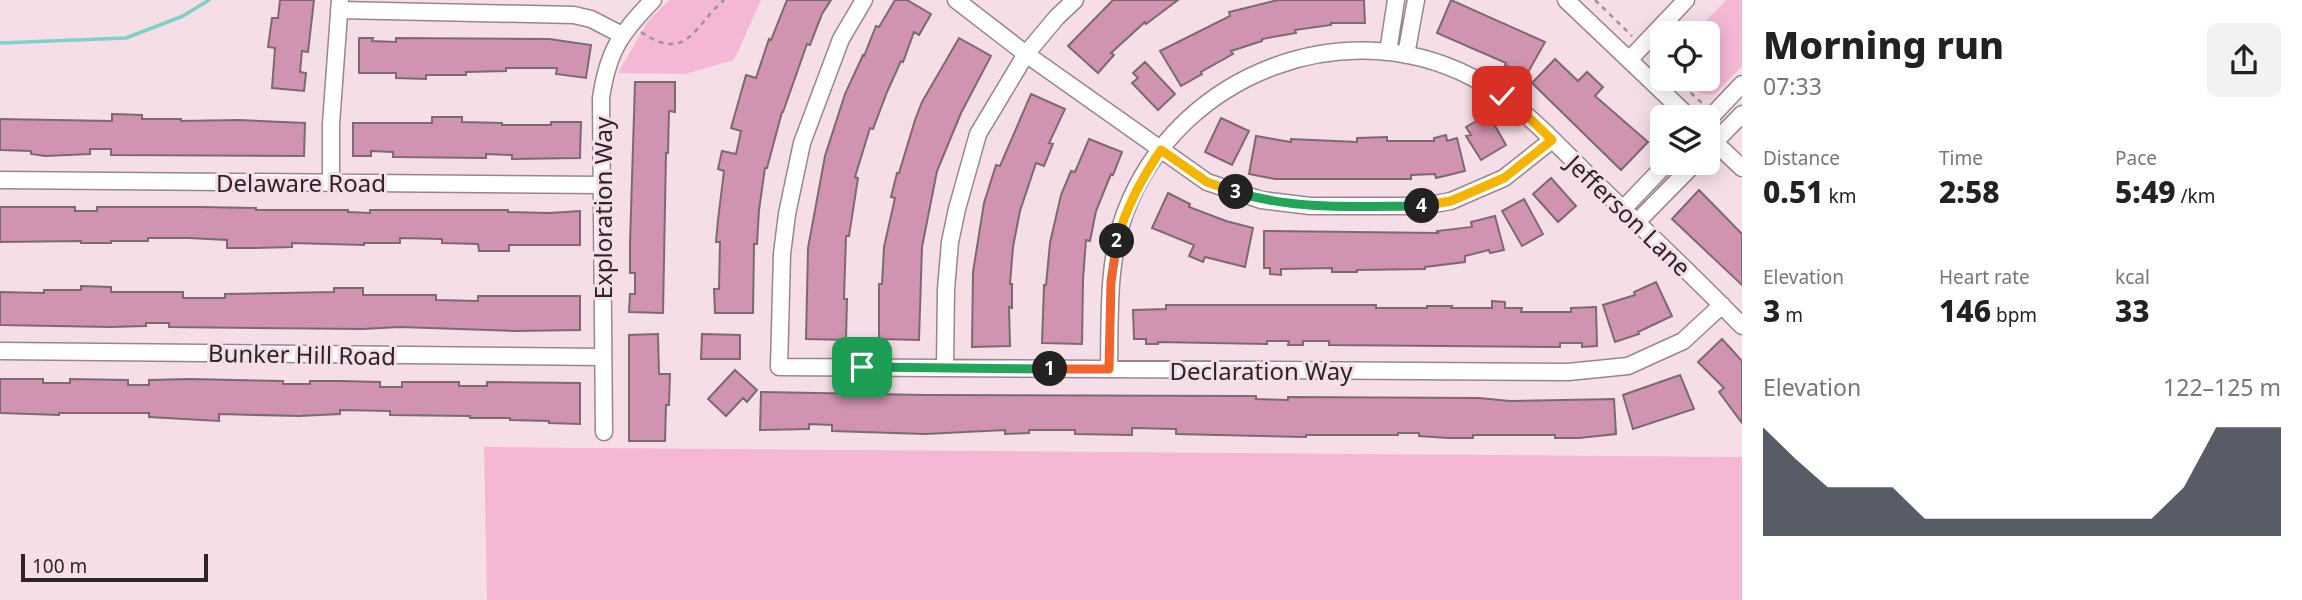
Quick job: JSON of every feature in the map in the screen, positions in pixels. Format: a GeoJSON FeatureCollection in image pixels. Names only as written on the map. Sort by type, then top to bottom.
{"type":"FeatureCollection","features":[{"type":"Feature","properties":{"kind":"street","name":"Exploration Way"},"geometry":{"type":"LineString","coordinates":[[604,432],[601,98],[606,69],[626,30],[653,0]]}},
{"type":"Feature","properties":{"kind":"street","name":"Declaration Way"},"geometry":{"type":"LineString","coordinates":[[864,0],[841,39],[802,143],[787,214],[782,254],[779,367],[1568,372],[1628,366],[1683,341],[1722,305]]}},
{"type":"Feature","properties":{"kind":"street"},"geometry":{"type":"LineString","coordinates":[[956,0],[1207,182],[1261,200],[1310,206],[1423,206],[1451,201],[1504,178],[1552,140]]}},
{"type":"Feature","properties":{"kind":"street"},"geometry":{"type":"LineString","coordinates":[[945,368],[946,289],[950,242],[978,134],[1027,54],[1057,17],[1075,0]]}},
{"type":"Feature","properties":{"kind":"street"},"geometry":{"type":"LineString","coordinates":[[1388,52],[1396,0]]}},
{"type":"Feature","properties":{"kind":"street"},"geometry":{"type":"LineString","coordinates":[[1406,55],[1416,0]]}},
{"type":"Feature","properties":{"kind":"street"},"geometry":{"type":"LineString","coordinates":[[1566,0],[1676,105]]}},
{"type":"Feature","properties":{"kind":"street"},"geometry":{"type":"LineString","coordinates":[[1629,60],[1686,0]]}},
{"type":"Feature","properties":{"kind":"street"},"geometry":{"type":"LineString","coordinates":[[331,182],[331,124],[339,5],[574,15],[626,30]]}},
{"type":"Feature","properties":{"kind":"street","name":"Jefferson Lane"},"geometry":{"type":"LineString","coordinates":[[1109,369],[1111,282],[1116,245],[1133,197],[1161,150],[1190,116],[1234,84],[1296,59],[1334,52],[1388,52],[1406,55],[1444,65],[1485,84],[1520,109],[1742,326]]}},
{"type":"Feature","properties":{"kind":"street"},"geometry":{"type":"LineString","coordinates":[[1715,105],[1742,84]]}},
{"type":"Feature","properties":{"kind":"street"},"geometry":{"type":"LineString","coordinates":[[1720,133],[1742,114]]}},
{"type":"Feature","properties":{"kind":"street"},"geometry":{"type":"LineString","coordinates":[[1720,150],[1742,168]]}},
{"type":"Feature","properties":{"kind":"street"},"geometry":{"type":"LineString","coordinates":[[1623,209],[1656,175]]}},
{"type":"Feature","properties":{"kind":"street"},"geometry":{"type":"LineString","coordinates":[[1637,222],[1683,175]]}},
{"type":"Feature","properties":{"kind":"street","name":"Delaware Road"},"geometry":{"type":"LineString","coordinates":[[0,180],[602,185]]}},
{"type":"Feature","properties":{"kind":"street","name":"Bunker Hill Road"},"geometry":{"type":"LineString","coordinates":[[0,351],[603,357]]}},
{"type":"Feature","properties":{"kind":"path"},"geometry":{"type":"LineString","coordinates":[[626,30],[667,45],[676,44],[697,31],[724,0]]}},
{"type":"Feature","properties":{"kind":"path"},"geometry":{"type":"LineString","coordinates":[[1595,0],[1650,53]]}},
{"type":"Feature","properties":{"kind":"path"},"geometry":{"type":"LineString","coordinates":[[1687,91],[1700,105]]}},
{"type":"Feature","properties":{"kind":"shaded area"},"geometry":{"type":"Polygon","coordinates":[[[669,0],[761,0],[734,60],[685,74],[618,73],[648,21],[669,0]]]}},
{"type":"Feature","properties":{"kind":"shaded area"},"geometry":{"type":"Polygon","coordinates":[[[1726,0],[1742,0],[1742,66],[1720,89],[1720,21],[1706,21],[1726,0]]]}},
{"type":"Feature","properties":{"kind":"shaded area"},"geometry":{"type":"Polygon","coordinates":[[[1698,91],[1718,91],[1714,95],[1701,94],[1698,91]]]}},
{"type":"Feature","properties":{"kind":"shaded area"},"geometry":{"type":"Polygon","coordinates":[[[484,447],[1742,457],[1742,600],[487,600],[484,447]]]}},
{"type":"Feature","properties":{"kind":"building"},"geometry":{"type":"Polygon","coordinates":[[[280,0],[314,0],[308,52],[302,51],[300,72],[306,73],[304,91],[272,88],[275,48],[268,47],[272,18],[278,18],[280,0]]]}},
{"type":"Feature","properties":{"kind":"building"},"geometry":{"type":"Polygon","coordinates":[[[787,0],[831,0],[822,14],[810,45],[807,44],[765,168],[757,244],[754,244],[753,313],[715,313],[714,289],[719,289],[720,242],[716,242],[724,171],[718,169],[722,151],[736,154],[741,131],[731,128],[746,75],[756,78],[769,39],[771,40],[787,0]]]}},
{"type":"Feature","properties":{"kind":"building"},"geometry":{"type":"Polygon","coordinates":[[[895,0],[907,0],[931,14],[919,35],[914,32],[873,129],[870,128],[855,177],[858,178],[849,236],[846,236],[846,340],[806,339],[808,248],[825,156],[845,94],[876,26],[879,27],[895,0]]]}},
{"type":"Feature","properties":{"kind":"building"},"geometry":{"type":"Polygon","coordinates":[[[1113,0],[1178,0],[1146,24],[1145,22],[1111,53],[1114,55],[1098,73],[1068,46],[1113,0]]]}},
{"type":"Feature","properties":{"kind":"building"},"geometry":{"type":"Polygon","coordinates":[[[1278,0],[1364,0],[1365,23],[1331,23],[1262,39],[1231,51],[1233,54],[1181,86],[1160,51],[1230,16],[1229,12],[1278,0]]]}},
{"type":"Feature","properties":{"kind":"building"},"geometry":{"type":"Polygon","coordinates":[[[1451,0],[1545,42],[1526,76],[1505,65],[1506,63],[1437,33],[1451,0]]]}},
{"type":"Feature","properties":{"kind":"building"},"geometry":{"type":"Polygon","coordinates":[[[359,38],[396,42],[396,38],[549,39],[591,45],[586,78],[556,74],[557,68],[506,68],[506,71],[466,72],[466,75],[426,75],[426,79],[396,78],[396,73],[359,73],[359,38]]]}},
{"type":"Feature","properties":{"kind":"building"},"geometry":{"type":"Polygon","coordinates":[[[959,38],[991,56],[961,113],[937,171],[922,247],[919,340],[879,339],[879,284],[882,284],[884,247],[895,198],[891,197],[897,173],[922,102],[959,38]]]}},
{"type":"Feature","properties":{"kind":"building"},"geometry":{"type":"Polygon","coordinates":[[[1555,59],[1578,81],[1587,72],[1603,87],[1595,96],[1648,142],[1621,170],[1532,83],[1555,59]]]}},
{"type":"Feature","properties":{"kind":"building"},"geometry":{"type":"Polygon","coordinates":[[[1145,62],[1175,94],[1158,110],[1132,83],[1138,78],[1133,73],[1145,62]]]}},
{"type":"Feature","properties":{"kind":"building"},"geometry":{"type":"Polygon","coordinates":[[[635,82],[675,82],[675,112],[669,111],[666,153],[663,313],[629,312],[630,294],[635,294],[635,273],[630,273],[630,243],[635,82]]]}},
{"type":"Feature","properties":{"kind":"building"},"geometry":{"type":"Polygon","coordinates":[[[1031,94],[1065,109],[1049,143],[1053,144],[1044,166],[1036,163],[1020,211],[1010,284],[1010,346],[972,347],[973,272],[984,203],[996,165],[1000,166],[1031,94]]]}},
{"type":"Feature","properties":{"kind":"building"},"geometry":{"type":"Polygon","coordinates":[[[112,114],[181,121],[305,123],[304,156],[111,155],[111,149],[90,149],[90,154],[45,156],[31,154],[31,151],[0,150],[0,119],[112,121],[112,114]]]}},
{"type":"Feature","properties":{"kind":"building"},"geometry":{"type":"Polygon","coordinates":[[[1488,114],[1506,145],[1481,160],[1466,136],[1471,135],[1466,127],[1488,114]]]}},
{"type":"Feature","properties":{"kind":"building"},"geometry":{"type":"Polygon","coordinates":[[[432,117],[462,117],[462,122],[502,125],[581,122],[580,158],[512,159],[512,155],[486,154],[486,158],[393,157],[393,152],[371,151],[371,156],[353,156],[353,123],[432,123],[432,117]]]}},
{"type":"Feature","properties":{"kind":"building"},"geometry":{"type":"Polygon","coordinates":[[[1221,118],[1249,131],[1232,165],[1205,152],[1221,118]]]}},
{"type":"Feature","properties":{"kind":"building"},"geometry":{"type":"Polygon","coordinates":[[[1446,135],[1447,141],[1457,138],[1465,171],[1436,178],[1435,174],[1411,175],[1411,179],[1275,179],[1249,174],[1256,136],[1291,142],[1291,139],[1357,142],[1357,138],[1387,137],[1387,141],[1434,141],[1434,138],[1446,135]]]}},
{"type":"Feature","properties":{"kind":"building"},"geometry":{"type":"Polygon","coordinates":[[[1089,139],[1122,152],[1096,211],[1090,241],[1086,240],[1082,344],[1042,343],[1044,285],[1061,195],[1071,171],[1075,172],[1089,139]]]}},
{"type":"Feature","properties":{"kind":"building"},"geometry":{"type":"Polygon","coordinates":[[[1551,178],[1576,206],[1558,222],[1533,194],[1551,178]]]}},
{"type":"Feature","properties":{"kind":"building"},"geometry":{"type":"Polygon","coordinates":[[[1699,190],[1742,234],[1742,285],[1672,219],[1699,190]]]}},
{"type":"Feature","properties":{"kind":"building"},"geometry":{"type":"Polygon","coordinates":[[[1168,193],[1190,204],[1189,207],[1253,228],[1245,267],[1205,257],[1203,262],[1189,256],[1194,245],[1152,228],[1168,193]]]}},
{"type":"Feature","properties":{"kind":"building"},"geometry":{"type":"Polygon","coordinates":[[[1524,199],[1543,234],[1522,246],[1502,211],[1524,199]]]}},
{"type":"Feature","properties":{"kind":"building"},"geometry":{"type":"Polygon","coordinates":[[[0,207],[75,207],[75,211],[97,211],[97,207],[201,207],[348,210],[370,213],[370,210],[508,210],[549,213],[580,211],[580,245],[509,245],[509,251],[479,251],[478,244],[442,243],[442,239],[400,238],[400,243],[292,243],[292,247],[255,248],[227,248],[227,240],[189,238],[148,238],[148,241],[111,243],[0,242],[0,207]]]}},
{"type":"Feature","properties":{"kind":"building"},"geometry":{"type":"Polygon","coordinates":[[[1495,216],[1504,250],[1490,253],[1489,250],[1465,256],[1465,262],[1425,269],[1357,272],[1332,272],[1332,268],[1281,269],[1281,275],[1270,274],[1270,268],[1264,268],[1264,231],[1438,233],[1437,231],[1472,227],[1471,222],[1495,216]]]}},
{"type":"Feature","properties":{"kind":"building"},"geometry":{"type":"Polygon","coordinates":[[[1656,282],[1672,316],[1638,332],[1639,334],[1615,342],[1603,305],[1635,295],[1634,292],[1656,282]]]}},
{"type":"Feature","properties":{"kind":"building"},"geometry":{"type":"Polygon","coordinates":[[[81,286],[111,287],[111,292],[183,292],[183,298],[225,298],[225,294],[334,292],[334,288],[363,288],[363,295],[436,295],[436,300],[478,301],[478,296],[580,296],[580,330],[169,327],[169,323],[110,327],[0,325],[0,292],[44,293],[44,290],[81,290],[81,286]]]}},
{"type":"Feature","properties":{"kind":"building"},"geometry":{"type":"Polygon","coordinates":[[[1492,301],[1505,302],[1505,308],[1522,308],[1521,312],[1571,312],[1571,308],[1596,307],[1597,346],[1582,347],[1582,343],[1560,343],[1560,347],[1329,345],[1329,341],[1303,341],[1303,345],[1288,345],[1289,341],[1267,341],[1267,344],[1146,344],[1146,339],[1134,339],[1133,310],[1166,309],[1166,305],[1492,308],[1492,301]]]}},
{"type":"Feature","properties":{"kind":"building"},"geometry":{"type":"Polygon","coordinates":[[[658,334],[659,374],[670,374],[665,441],[629,441],[629,335],[658,334]]]}},
{"type":"Feature","properties":{"kind":"building"},"geometry":{"type":"Polygon","coordinates":[[[702,334],[740,335],[740,359],[701,359],[702,334]]]}},
{"type":"Feature","properties":{"kind":"building"},"geometry":{"type":"Polygon","coordinates":[[[1722,339],[1742,361],[1742,423],[1719,392],[1724,388],[1698,362],[1722,339]]]}},
{"type":"Feature","properties":{"kind":"building"},"geometry":{"type":"Polygon","coordinates":[[[735,370],[757,390],[747,402],[743,398],[726,416],[708,399],[735,370]]]}},
{"type":"Feature","properties":{"kind":"building"},"geometry":{"type":"Polygon","coordinates":[[[1680,375],[1694,409],[1633,429],[1623,395],[1680,375]]]}},
{"type":"Feature","properties":{"kind":"building"},"geometry":{"type":"Polygon","coordinates":[[[0,379],[43,379],[43,383],[70,383],[70,379],[128,380],[128,385],[149,385],[149,380],[190,379],[283,381],[283,384],[340,381],[380,382],[380,387],[402,387],[402,382],[459,382],[459,386],[487,386],[487,382],[580,383],[580,424],[340,410],[340,414],[299,416],[219,414],[219,421],[149,417],[149,413],[0,413],[0,379]]]}},
{"type":"Feature","properties":{"kind":"building"},"geometry":{"type":"Polygon","coordinates":[[[761,392],[1256,396],[1256,399],[1288,400],[1288,397],[1479,398],[1510,401],[1614,399],[1616,434],[1579,438],[1555,438],[1555,435],[1473,435],[1473,438],[1448,438],[1419,436],[1419,433],[1306,437],[1176,434],[1176,429],[1132,428],[1132,435],[1075,434],[1075,430],[1029,430],[1029,433],[1005,434],[1005,430],[925,434],[832,431],[832,425],[809,424],[809,429],[760,430],[761,392]]]}},
{"type":"Feature","properties":{"kind":"waterway"},"geometry":{"type":"LineString","coordinates":[[0,43],[126,38],[183,16],[209,0]]}},
{"type":"Feature","properties":{"kind":"route"},"geometry":{"type":"LineString","coordinates":[[862,367],[1109,369],[1112,263],[1116,245],[1126,212],[1139,184],[1161,150],[1207,182],[1261,200],[1310,206],[1423,206],[1451,201],[1504,178],[1552,140],[1520,109],[1502,96]]}}]}
